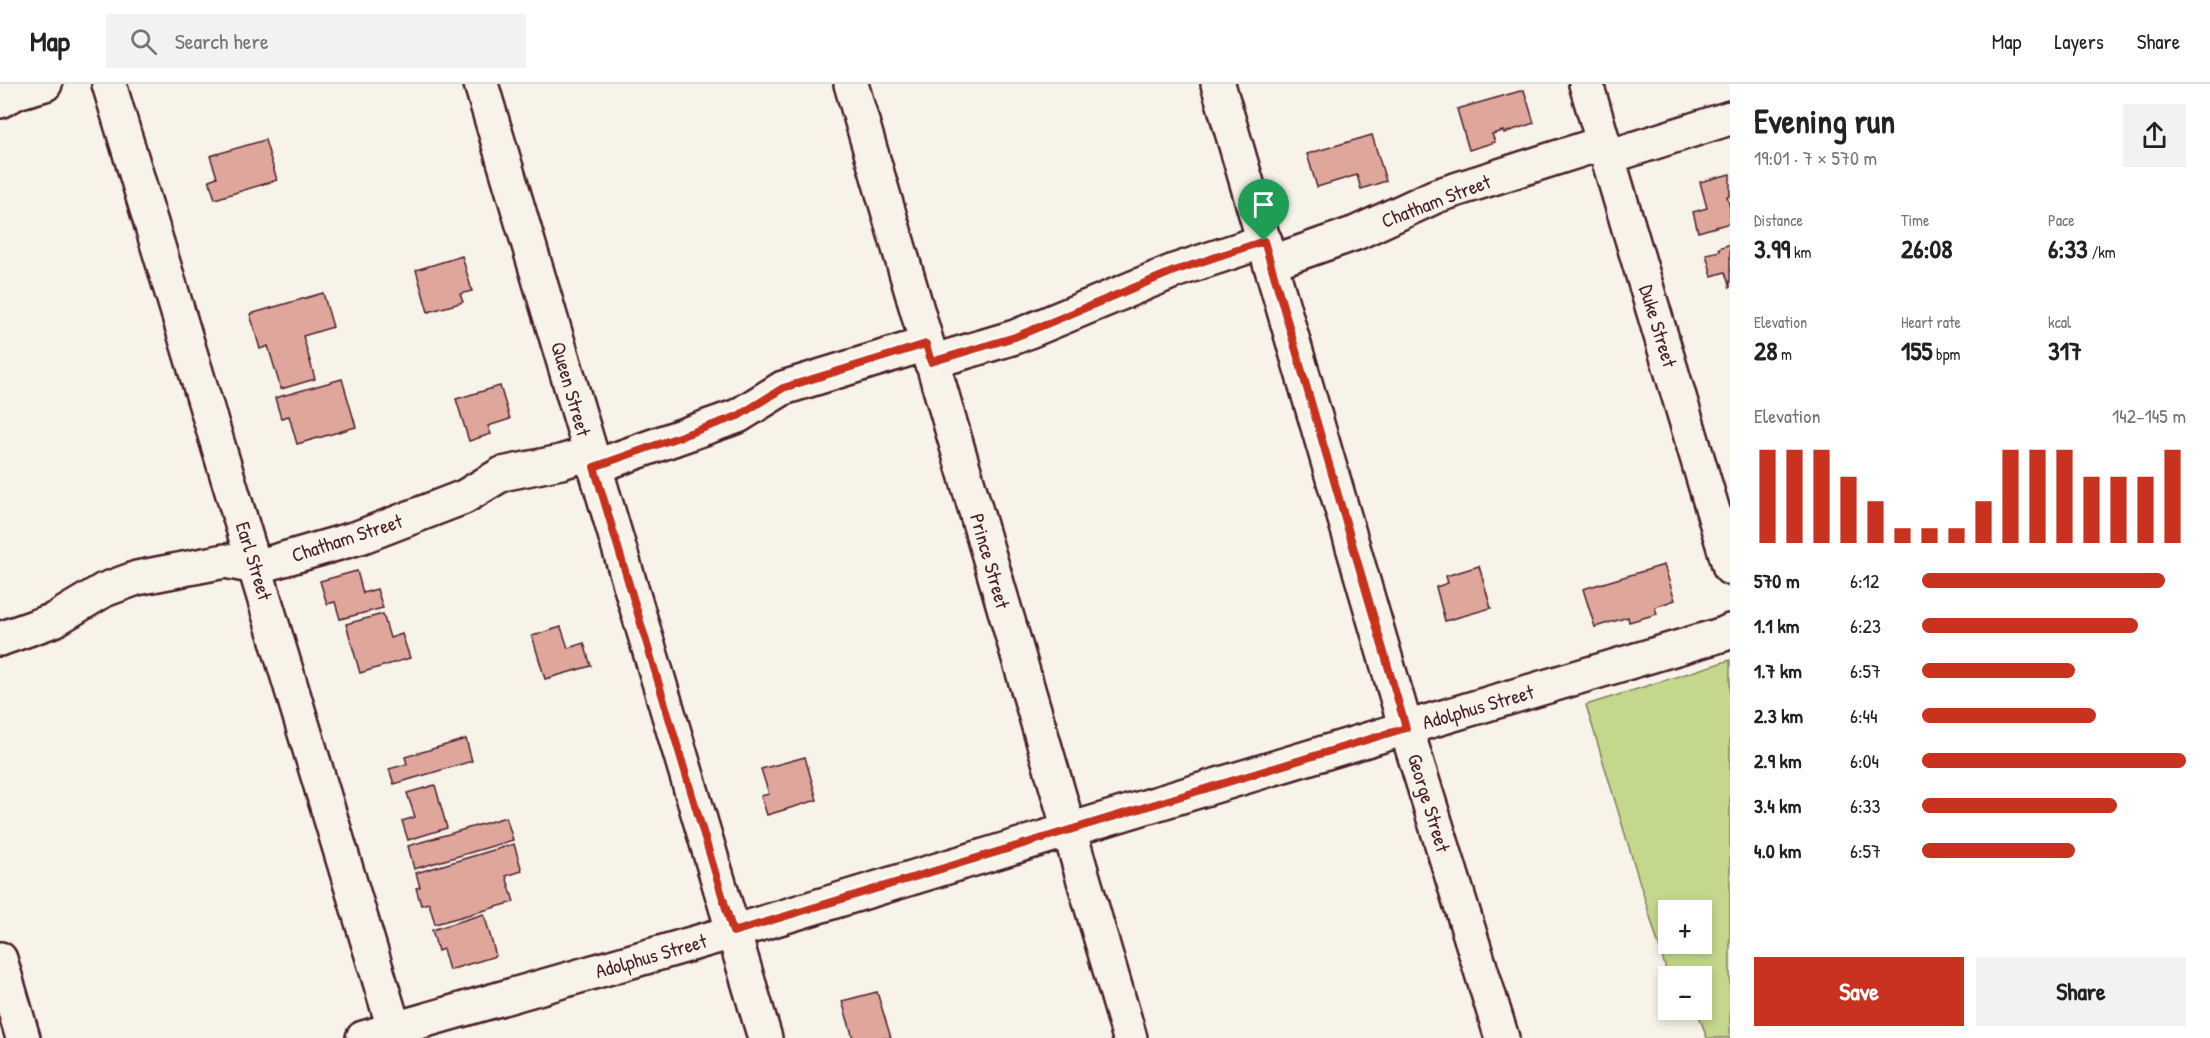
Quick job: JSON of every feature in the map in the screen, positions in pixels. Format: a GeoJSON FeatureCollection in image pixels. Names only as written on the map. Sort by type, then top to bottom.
{"type":"FeatureCollection","features":[{"type":"Feature","properties":{"kind":"street"},"geometry":{"type":"LineString","coordinates":[[0,101],[17,92],[45,84]]}},
{"type":"Feature","properties":{"kind":"street","name":"Earl Street"},"geometry":{"type":"LineString","coordinates":[[110,84],[396,1033]]}},
{"type":"Feature","properties":{"kind":"street","name":"Queen Street"},"geometry":{"type":"LineString","coordinates":[[482,84],[765,1038]]}},
{"type":"Feature","properties":{"kind":"street","name":"Prince Street"},"geometry":{"type":"LineString","coordinates":[[851,84],[1130,1038]]}},
{"type":"Feature","properties":{"kind":"street","name":"George Street"},"geometry":{"type":"LineString","coordinates":[[1218,84],[1406,728],[1502,1038]]}},
{"type":"Feature","properties":{"kind":"street","name":"Duke Street"},"geometry":{"type":"LineString","coordinates":[[1587,84],[1730,568]]}},
{"type":"Feature","properties":{"kind":"street","name":"Chatham Street"},"geometry":{"type":"LineString","coordinates":[[0,639],[54,620],[104,590],[137,578],[225,561],[256,567],[360,537],[464,497],[502,474],[592,460],[738,416],[783,388],[929,353],[1015,337],[1174,271],[1356,233],[1436,196],[1730,118]]}},
{"type":"Feature","properties":{"kind":"street","name":"Adolphus Street"},"geometry":{"type":"LineString","coordinates":[[363,1038],[396,1033],[1730,631]]}},
{"type":"Feature","properties":{"kind":"street"},"geometry":{"type":"LineString","coordinates":[[0,959],[23,1038]]}},
{"type":"Feature","properties":{"kind":"green space"},"geometry":{"type":"Polygon","coordinates":[[[1730,660],[1730,1038],[1707,1038],[1701,1020],[1712,1020],[1712,966],[1665,966],[1661,954],[1712,954],[1712,900],[1658,900],[1658,943],[1586,705],[1730,660]]]}},
{"type":"Feature","properties":{"kind":"building"},"geometry":{"type":"Polygon","coordinates":[[[1524,90],[1534,123],[1504,133],[1503,131],[1492,134],[1495,142],[1469,150],[1457,109],[1524,90]]]}},
{"type":"Feature","properties":{"kind":"building"},"geometry":{"type":"Polygon","coordinates":[[[1372,135],[1386,181],[1361,189],[1357,175],[1317,187],[1307,154],[1372,135]]]}},
{"type":"Feature","properties":{"kind":"building"},"geometry":{"type":"Polygon","coordinates":[[[265,140],[277,180],[215,199],[209,180],[217,177],[210,156],[265,140]]]}},
{"type":"Feature","properties":{"kind":"building"},"geometry":{"type":"Polygon","coordinates":[[[1730,174],[1730,196],[1727,196],[1730,223],[1698,232],[1693,212],[1707,208],[1700,182],[1730,174]]]}},
{"type":"Feature","properties":{"kind":"building"},"geometry":{"type":"Polygon","coordinates":[[[1730,244],[1730,288],[1725,272],[1712,276],[1706,254],[1720,251],[1719,248],[1730,244]]]}},
{"type":"Feature","properties":{"kind":"building"},"geometry":{"type":"Polygon","coordinates":[[[462,256],[472,291],[460,294],[463,302],[428,312],[416,270],[462,256]]]}},
{"type":"Feature","properties":{"kind":"building"},"geometry":{"type":"Polygon","coordinates":[[[323,293],[333,327],[303,336],[315,379],[281,389],[268,346],[260,349],[250,314],[323,293]]]}},
{"type":"Feature","properties":{"kind":"building"},"geometry":{"type":"Polygon","coordinates":[[[342,379],[356,427],[297,444],[289,416],[281,418],[275,398],[342,379]]]}},
{"type":"Feature","properties":{"kind":"building"},"geometry":{"type":"Polygon","coordinates":[[[500,386],[510,419],[488,426],[491,434],[469,441],[456,399],[500,386]]]}},
{"type":"Feature","properties":{"kind":"building"},"geometry":{"type":"Polygon","coordinates":[[[1664,565],[1675,600],[1655,607],[1657,614],[1629,622],[1628,617],[1595,627],[1583,589],[1664,565]]]}},
{"type":"Feature","properties":{"kind":"building"},"geometry":{"type":"Polygon","coordinates":[[[1479,566],[1491,608],[1445,621],[1436,587],[1448,583],[1446,576],[1479,566]]]}},
{"type":"Feature","properties":{"kind":"building"},"geometry":{"type":"Polygon","coordinates":[[[357,571],[363,593],[377,589],[383,608],[340,619],[335,602],[327,604],[320,581],[357,571]]]}},
{"type":"Feature","properties":{"kind":"building"},"geometry":{"type":"Polygon","coordinates":[[[383,614],[390,638],[402,634],[410,658],[360,673],[346,624],[383,614]]]}},
{"type":"Feature","properties":{"kind":"building"},"geometry":{"type":"Polygon","coordinates":[[[561,627],[568,648],[584,643],[591,666],[545,679],[532,636],[561,627]]]}},
{"type":"Feature","properties":{"kind":"building"},"geometry":{"type":"Polygon","coordinates":[[[466,739],[472,761],[394,784],[389,769],[407,764],[405,757],[466,739]]]}},
{"type":"Feature","properties":{"kind":"building"},"geometry":{"type":"Polygon","coordinates":[[[805,757],[817,800],[767,815],[761,796],[769,794],[761,769],[805,757]]]}},
{"type":"Feature","properties":{"kind":"building"},"geometry":{"type":"Polygon","coordinates":[[[435,785],[447,828],[408,840],[402,821],[415,817],[407,793],[435,785]]]}},
{"type":"Feature","properties":{"kind":"building"},"geometry":{"type":"Polygon","coordinates":[[[506,817],[513,840],[414,869],[408,846],[506,817]]]}},
{"type":"Feature","properties":{"kind":"building"},"geometry":{"type":"Polygon","coordinates":[[[514,844],[522,871],[506,876],[514,902],[435,924],[429,903],[421,905],[416,888],[420,887],[416,873],[514,844]]]}},
{"type":"Feature","properties":{"kind":"building"},"geometry":{"type":"Polygon","coordinates":[[[484,914],[496,956],[449,970],[443,949],[438,951],[432,930],[484,914]]]}},
{"type":"Feature","properties":{"kind":"building"},"geometry":{"type":"Polygon","coordinates":[[[877,992],[891,1038],[853,1038],[842,1001],[877,992]]]}},
{"type":"Feature","properties":{"kind":"route"},"geometry":{"type":"LineString","coordinates":[[1264,241],[1406,728],[733,932],[594,467],[738,416],[783,388],[926,344],[931,362],[1015,337],[1174,271],[1264,241]]}}]}
